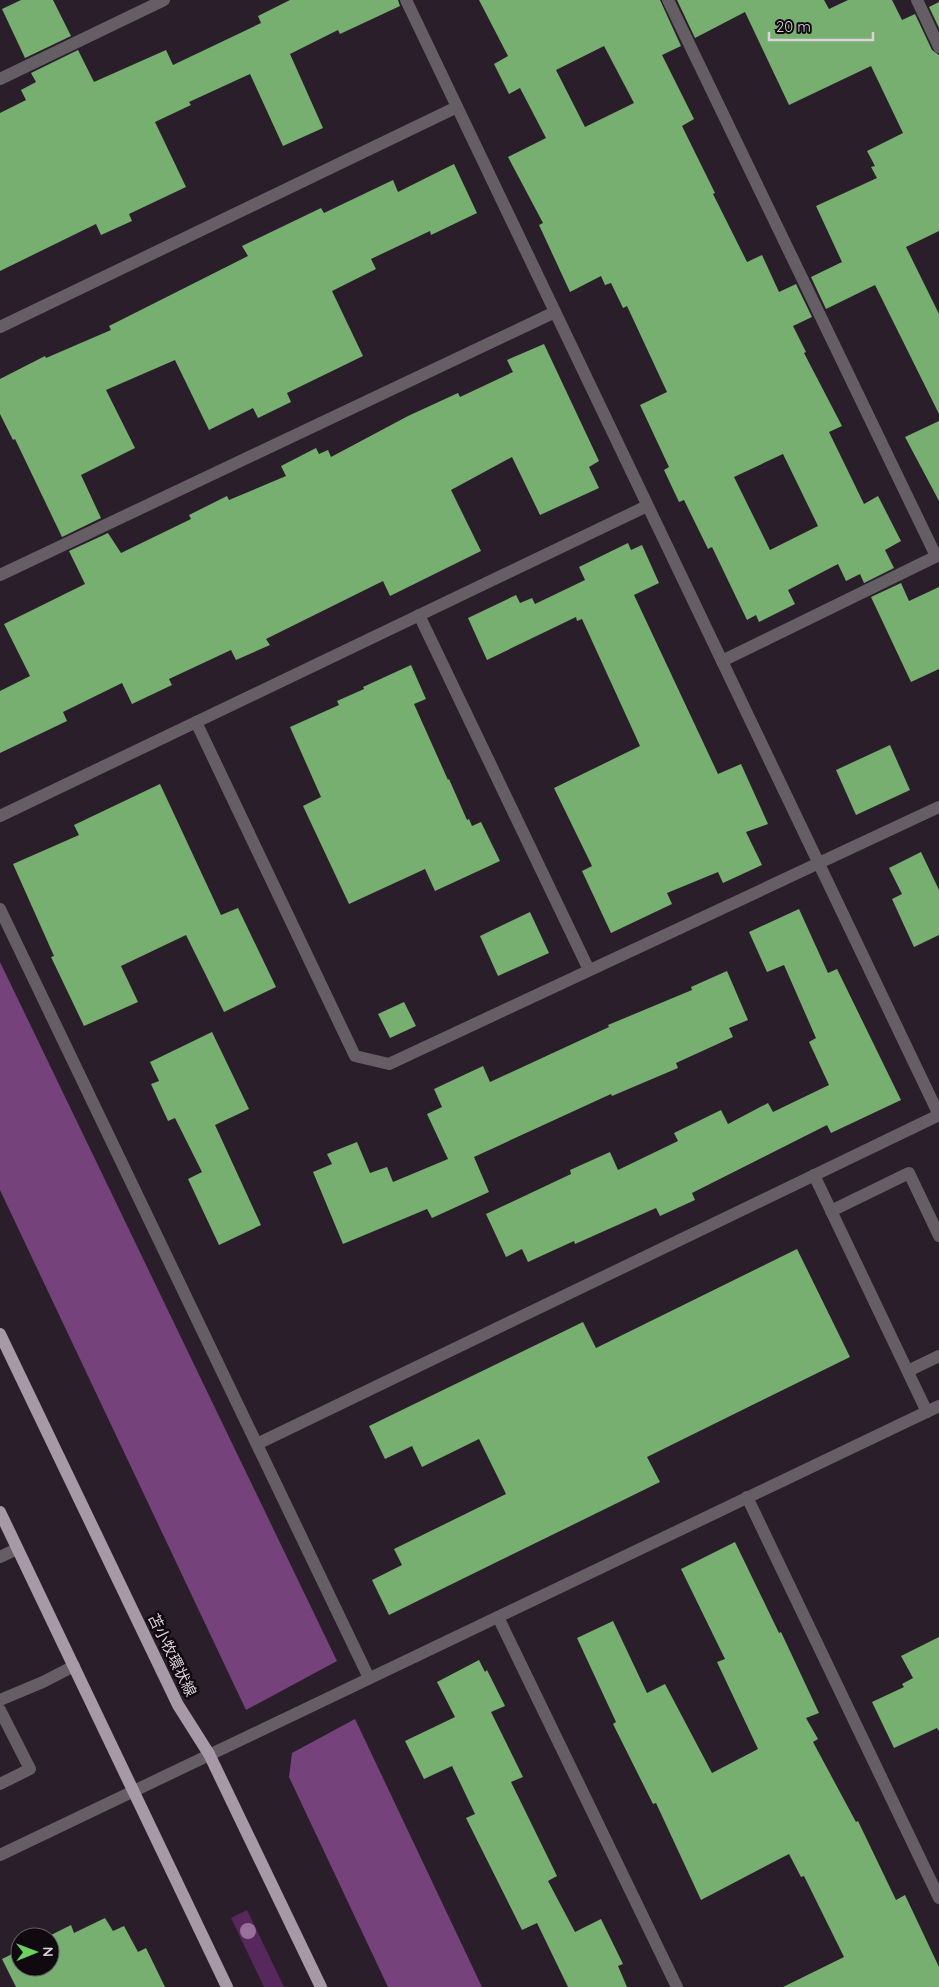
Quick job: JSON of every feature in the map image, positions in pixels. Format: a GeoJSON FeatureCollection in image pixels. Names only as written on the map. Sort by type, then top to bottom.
{"type":"FeatureCollection","features":[{"type":"Feature","properties":{"kind":"main road","name":"苫小牧環状線"},"geometry":{"type":"LineString","coordinates":[[0,1334],[178,1705],[209,1754],[321,1987]]}},
{"type":"Feature","properties":{"kind":"main road"},"geometry":{"type":"LineString","coordinates":[[0,1512],[227,1987]]}},
{"type":"Feature","properties":{"kind":"street"},"geometry":{"type":"LineString","coordinates":[[0,79],[164,0]]}},
{"type":"Feature","properties":{"kind":"street"},"geometry":{"type":"LineString","coordinates":[[257,1444],[939,1115],[406,0]]}},
{"type":"Feature","properties":{"kind":"street"},"geometry":{"type":"LineString","coordinates":[[668,0],[938,555],[722,660]]}},
{"type":"Feature","properties":{"kind":"street"},"geometry":{"type":"LineString","coordinates":[[917,0],[939,47]]}},
{"type":"Feature","properties":{"kind":"street"},"geometry":{"type":"LineString","coordinates":[[0,326],[457,108]]}},
{"type":"Feature","properties":{"kind":"street"},"geometry":{"type":"LineString","coordinates":[[0,575],[555,312]]}},
{"type":"Feature","properties":{"kind":"street"},"geometry":{"type":"LineString","coordinates":[[0,816],[647,506]]}},
{"type":"Feature","properties":{"kind":"street"},"geometry":{"type":"LineString","coordinates":[[419,615],[589,970]]}},
{"type":"Feature","properties":{"kind":"street"},"geometry":{"type":"LineString","coordinates":[[196,722],[356,1056],[389,1064],[939,807]]}},
{"type":"Feature","properties":{"kind":"street"},"geometry":{"type":"LineString","coordinates":[[0,909],[369,1678]]}},
{"type":"Feature","properties":{"kind":"street"},"geometry":{"type":"LineString","coordinates":[[831,1211],[909,1173],[939,1236]]}},
{"type":"Feature","properties":{"kind":"street"},"geometry":{"type":"LineString","coordinates":[[814,1175],[927,1412]]}},
{"type":"Feature","properties":{"kind":"street"},"geometry":{"type":"LineString","coordinates":[[908,1371],[939,1356]]}},
{"type":"Feature","properties":{"kind":"street"},"geometry":{"type":"LineString","coordinates":[[0,1854],[939,1406]]}},
{"type":"Feature","properties":{"kind":"street"},"geometry":{"type":"LineString","coordinates":[[747,1498],[939,1898]]}},
{"type":"Feature","properties":{"kind":"street"},"geometry":{"type":"LineString","coordinates":[[0,1557],[18,1549]]}},
{"type":"Feature","properties":{"kind":"street"},"geometry":{"type":"LineString","coordinates":[[498,1617],[677,1987]]}},
{"type":"Feature","properties":{"kind":"street"},"geometry":{"type":"LineString","coordinates":[[0,1700],[43,1682],[74,1666]]}},
{"type":"Feature","properties":{"kind":"street"},"geometry":{"type":"LineString","coordinates":[[0,1710],[30,1769],[0,1784]]}},
{"type":"Feature","properties":{"kind":"shaded area"},"geometry":{"type":"Polygon","coordinates":[[[0,962],[337,1661],[246,1710],[0,1190],[0,962]]]}},
{"type":"Feature","properties":{"kind":"shaded area"},"geometry":{"type":"Polygon","coordinates":[[[355,1719],[482,1987],[388,1987],[289,1777],[292,1753],[355,1719]]]}},
{"type":"Feature","properties":{"kind":"shaded area"},"geometry":{"type":"Polygon","coordinates":[[[247,1910],[284,1987],[264,1987],[231,1918],[247,1910]]]}},
{"type":"Feature","properties":{"kind":"building"},"geometry":{"type":"Polygon","coordinates":[[[21,0],[53,0],[71,36],[25,58],[2,9],[21,0]]]}},
{"type":"Feature","properties":{"kind":"building"},"geometry":{"type":"Polygon","coordinates":[[[290,0],[398,0],[400,6],[340,34],[338,30],[290,54],[323,128],[283,146],[250,74],[189,102],[191,105],[155,122],[186,187],[129,214],[132,221],[101,235],[96,224],[0,271],[0,113],[26,100],[21,90],[36,82],[31,73],[78,50],[94,82],[166,50],[173,65],[261,23],[258,16],[290,0]]]}},
{"type":"Feature","properties":{"kind":"building"},"geometry":{"type":"Polygon","coordinates":[[[479,0],[660,0],[681,46],[662,55],[694,119],[682,126],[747,262],[762,255],[779,292],[796,284],[812,317],[793,326],[806,352],[804,353],[842,426],[829,432],[864,504],[878,496],[901,541],[885,550],[894,568],[864,583],[860,574],[846,581],[838,564],[788,590],[795,604],[759,622],[756,615],[747,620],[712,547],[708,549],[684,500],[679,502],[664,470],[669,467],[640,405],[667,392],[627,306],[623,308],[611,283],[605,285],[601,276],[570,292],[539,225],[543,223],[508,157],[546,138],[520,88],[509,94],[494,64],[508,56],[479,0]],[[604,46],[556,70],[585,127],[634,103],[604,46]],[[783,454],[734,477],[770,550],[818,526],[783,454]]]}},
{"type":"Feature","properties":{"kind":"building"},"geometry":{"type":"Polygon","coordinates":[[[677,0],[824,0],[829,9],[848,0],[892,0],[902,20],[915,14],[932,50],[939,55],[939,231],[906,247],[939,314],[939,414],[875,285],[826,309],[811,277],[842,262],[816,206],[877,178],[871,167],[875,166],[867,151],[903,133],[871,66],[789,105],[745,12],[695,38],[677,0]]]}},
{"type":"Feature","properties":{"kind":"building"},"geometry":{"type":"Polygon","coordinates":[[[939,2],[939,28],[929,7],[939,2]]]}},
{"type":"Feature","properties":{"kind":"building"},"geometry":{"type":"Polygon","coordinates":[[[454,164],[477,213],[431,235],[430,231],[371,259],[376,269],[332,291],[363,356],[287,393],[291,402],[258,418],[253,408],[209,430],[175,360],[106,390],[135,448],[81,475],[101,518],[62,537],[15,439],[13,440],[0,414],[0,379],[45,356],[46,358],[111,330],[109,326],[248,256],[242,246],[321,208],[324,213],[393,180],[398,192],[454,164]]]}},
{"type":"Feature","properties":{"kind":"building"},"geometry":{"type":"Polygon","coordinates":[[[544,344],[599,461],[589,467],[599,488],[540,515],[512,457],[451,490],[481,551],[390,596],[383,581],[266,639],[270,645],[236,660],[231,650],[169,679],[172,685],[132,704],[122,683],[63,712],[67,721],[0,753],[0,691],[30,676],[4,624],[85,584],[69,551],[108,533],[121,553],[191,519],[189,515],[227,496],[229,500],[286,476],[281,466],[316,448],[319,454],[328,450],[331,457],[408,416],[458,393],[460,397],[513,372],[507,360],[544,344]]]}},
{"type":"Feature","properties":{"kind":"building"},"geometry":{"type":"Polygon","coordinates":[[[939,421],[939,501],[905,437],[939,421]]]}},
{"type":"Feature","properties":{"kind":"building"},"geometry":{"type":"Polygon","coordinates":[[[628,543],[631,550],[642,545],[659,583],[634,595],[718,774],[741,764],[768,824],[746,832],[762,865],[723,883],[718,872],[667,893],[672,904],[611,933],[582,871],[592,866],[554,788],[640,746],[582,619],[577,621],[576,617],[487,660],[468,618],[516,595],[520,603],[532,598],[535,604],[585,580],[579,567],[628,543]]]}},
{"type":"Feature","properties":{"kind":"building"},"geometry":{"type":"Polygon","coordinates":[[[901,583],[909,601],[939,587],[939,669],[911,682],[871,597],[901,583]]]}},
{"type":"Feature","properties":{"kind":"building"},"geometry":{"type":"Polygon","coordinates":[[[411,665],[426,699],[414,704],[448,780],[467,820],[469,819],[472,826],[481,822],[500,861],[435,891],[425,869],[349,904],[303,806],[321,797],[290,727],[339,705],[337,701],[411,665]]]}},
{"type":"Feature","properties":{"kind":"building"},"geometry":{"type":"Polygon","coordinates":[[[890,745],[910,790],[856,815],[836,770],[890,745]]]}},
{"type":"Feature","properties":{"kind":"building"},"geometry":{"type":"Polygon","coordinates":[[[160,784],[221,915],[238,908],[276,987],[224,1012],[186,935],[121,966],[138,1002],[84,1026],[51,957],[54,956],[13,864],[79,835],[74,825],[160,784]]]}},
{"type":"Feature","properties":{"kind":"building"},"geometry":{"type":"Polygon","coordinates":[[[921,852],[939,890],[939,935],[914,947],[892,899],[902,894],[889,868],[921,852]]]}},
{"type":"Feature","properties":{"kind":"building"},"geometry":{"type":"Polygon","coordinates":[[[799,909],[828,973],[837,969],[901,1100],[831,1133],[827,1125],[692,1193],[695,1200],[660,1216],[656,1208],[575,1244],[574,1241],[528,1262],[522,1249],[506,1257],[486,1214],[571,1174],[570,1170],[610,1152],[618,1170],[678,1141],[674,1133],[721,1110],[728,1124],[768,1103],[773,1112],[829,1085],[809,1042],[816,1038],[784,965],[767,972],[749,932],[799,909]]]}},
{"type":"Feature","properties":{"kind":"building"},"geometry":{"type":"Polygon","coordinates":[[[530,912],[549,953],[498,976],[480,936],[530,912]]]}},
{"type":"Feature","properties":{"kind":"building"},"geometry":{"type":"Polygon","coordinates":[[[727,971],[748,1020],[729,1028],[733,1037],[676,1063],[678,1068],[612,1096],[611,1094],[474,1157],[489,1192],[432,1218],[427,1209],[343,1244],[313,1172],[332,1164],[327,1154],[357,1142],[370,1173],[387,1167],[393,1182],[448,1159],[427,1114],[442,1107],[434,1089],[483,1066],[490,1082],[609,1027],[608,1025],[692,990],[691,987],[727,971]]]}},
{"type":"Feature","properties":{"kind":"building"},"geometry":{"type":"Polygon","coordinates":[[[404,1002],[416,1026],[390,1038],[378,1014],[404,1002]]]}},
{"type":"Feature","properties":{"kind":"building"},"geometry":{"type":"Polygon","coordinates":[[[212,1032],[249,1109],[215,1125],[261,1225],[219,1245],[188,1179],[202,1172],[175,1118],[168,1121],[151,1084],[159,1081],[150,1062],[212,1032]]]}},
{"type":"Feature","properties":{"kind":"building"},"geometry":{"type":"Polygon","coordinates":[[[797,1249],[850,1357],[647,1457],[660,1482],[389,1615],[372,1580],[402,1565],[394,1549],[506,1494],[479,1439],[422,1467],[412,1446],[385,1459],[369,1426],[583,1322],[596,1348],[797,1249]]]}},
{"type":"Feature","properties":{"kind":"building"},"geometry":{"type":"Polygon","coordinates":[[[735,1542],[779,1633],[781,1632],[819,1713],[806,1718],[818,1739],[813,1742],[856,1822],[858,1821],[896,1900],[905,1895],[939,1967],[939,1987],[783,1987],[844,1957],[804,1876],[801,1877],[789,1854],[701,1900],[656,1803],[653,1804],[613,1724],[616,1722],[577,1638],[613,1621],[647,1693],[665,1684],[712,1773],[758,1749],[717,1662],[725,1659],[681,1569],[735,1542]]]}},
{"type":"Feature","properties":{"kind":"building"},"geometry":{"type":"Polygon","coordinates":[[[939,1637],[939,1731],[937,1728],[894,1748],[872,1702],[904,1687],[902,1684],[913,1678],[901,1656],[939,1637]]]}},
{"type":"Feature","properties":{"kind":"building"},"geometry":{"type":"Polygon","coordinates":[[[479,1660],[485,1672],[487,1670],[505,1706],[491,1712],[523,1777],[511,1782],[557,1876],[548,1881],[575,1932],[601,1919],[623,1964],[618,1966],[627,1987],[568,1987],[537,1923],[522,1930],[466,1818],[475,1814],[452,1766],[424,1779],[405,1741],[455,1717],[437,1682],[479,1660]]]}},
{"type":"Feature","properties":{"kind":"building"},"geometry":{"type":"Polygon","coordinates":[[[105,1918],[113,1931],[124,1926],[138,1952],[146,1948],[165,1987],[16,1987],[11,1977],[60,1977],[60,1930],[71,1925],[74,1933],[105,1918]]]}},
{"type":"Feature","properties":{"kind":"building"},"geometry":{"type":"Polygon","coordinates":[[[10,1955],[10,1975],[2,1959],[10,1955]]]}}]}
